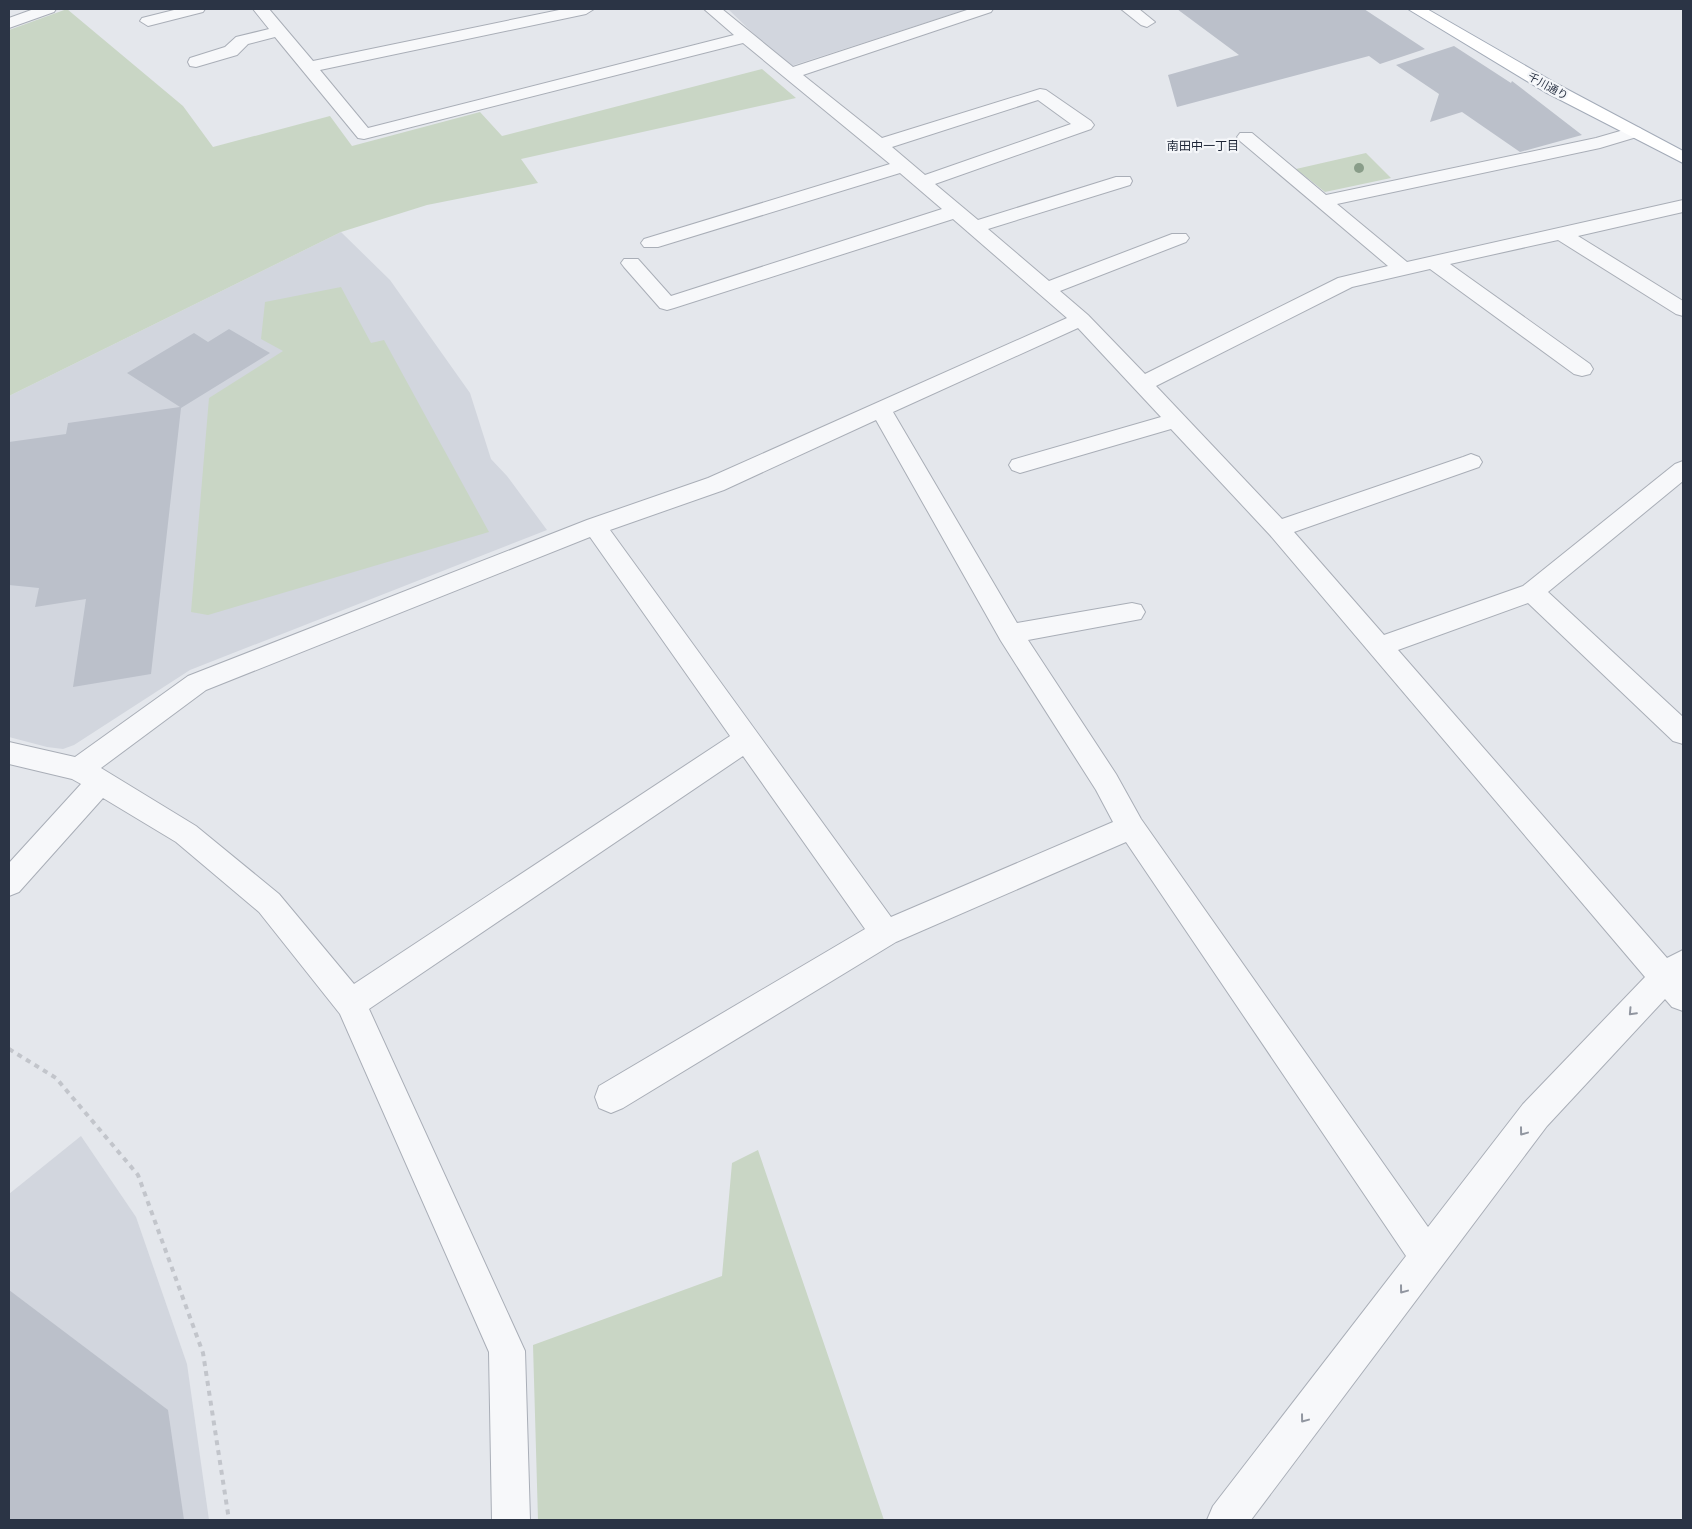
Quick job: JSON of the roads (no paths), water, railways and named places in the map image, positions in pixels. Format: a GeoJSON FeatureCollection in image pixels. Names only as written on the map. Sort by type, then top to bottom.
{"type":"FeatureCollection","features":[{"type":"Feature","properties":{"kind":"main road","name":"千川通り"},"geometry":{"type":"LineString","coordinates":[[1416,9],[1490,54],[1683,158]]}},
{"type":"Feature","properties":{"kind":"street"},"geometry":{"type":"LineString","coordinates":[[9,23],[48,9]]}},
{"type":"Feature","properties":{"kind":"street"},"geometry":{"type":"LineString","coordinates":[[148,21],[197,9]]}},
{"type":"Feature","properties":{"kind":"street"},"geometry":{"type":"LineString","coordinates":[[261,9],[364,134],[746,37]]}},
{"type":"Feature","properties":{"kind":"street"},"geometry":{"type":"LineString","coordinates":[[309,67],[586,9]]}},
{"type":"Feature","properties":{"kind":"street"},"geometry":{"type":"LineString","coordinates":[[712,9],[879,145],[1081,319],[1278,529],[1614,920],[1677,979],[1535,1115],[1227,1520]]}},
{"type":"Feature","properties":{"kind":"street"},"geometry":{"type":"LineString","coordinates":[[791,73],[986,9]]}},
{"type":"Feature","properties":{"kind":"street"},"geometry":{"type":"LineString","coordinates":[[1129,9],[1147,22]]}},
{"type":"Feature","properties":{"kind":"street"},"geometry":{"type":"LineString","coordinates":[[196,62],[231,51],[242,40],[279,31]]}},
{"type":"Feature","properties":{"kind":"street"},"geometry":{"type":"LineString","coordinates":[[879,145],[1040,94],[1085,125],[922,182]]}},
{"type":"Feature","properties":{"kind":"street"},"geometry":{"type":"LineString","coordinates":[[1322,201],[1600,143],[1634,132]]}},
{"type":"Feature","properties":{"kind":"street"},"geometry":{"type":"LineString","coordinates":[[1246,137],[1402,269]]}},
{"type":"Feature","properties":{"kind":"street"},"geometry":{"type":"LineString","coordinates":[[651,243],[903,166]]}},
{"type":"Feature","properties":{"kind":"street"},"geometry":{"type":"LineString","coordinates":[[975,228],[1123,181]]}},
{"type":"Feature","properties":{"kind":"street"},"geometry":{"type":"LineString","coordinates":[[1142,384],[1345,282],[1683,206]]}},
{"type":"Feature","properties":{"kind":"street"},"geometry":{"type":"LineString","coordinates":[[631,263],[667,304],[956,211]]}},
{"type":"Feature","properties":{"kind":"street"},"geometry":{"type":"LineString","coordinates":[[1560,233],[1683,310]]}},
{"type":"Feature","properties":{"kind":"street"},"geometry":{"type":"LineString","coordinates":[[1046,289],[1179,238]]}},
{"type":"Feature","properties":{"kind":"street"},"geometry":{"type":"LineString","coordinates":[[1434,262],[1582,369]]}},
{"type":"Feature","properties":{"kind":"street"},"geometry":{"type":"LineString","coordinates":[[9,884],[89,776],[197,683],[595,526],[716,484],[1081,319]]}},
{"type":"Feature","properties":{"kind":"street"},"geometry":{"type":"LineString","coordinates":[[881,410],[1010,634],[1106,782],[1131,827],[1428,1257]]}},
{"type":"Feature","properties":{"kind":"street"},"geometry":{"type":"LineString","coordinates":[[1020,465],[1176,420]]}},
{"type":"Feature","properties":{"kind":"street"},"geometry":{"type":"LineString","coordinates":[[1278,529],[1471,462]]}},
{"type":"Feature","properties":{"kind":"street"},"geometry":{"type":"LineString","coordinates":[[1379,647],[1532,592],[1683,469]]}},
{"type":"Feature","properties":{"kind":"street"},"geometry":{"type":"LineString","coordinates":[[595,526],[885,933]]}},
{"type":"Feature","properties":{"kind":"street"},"geometry":{"type":"LineString","coordinates":[[1532,592],[1683,733]]}},
{"type":"Feature","properties":{"kind":"street"},"geometry":{"type":"LineString","coordinates":[[1010,634],[1132,612]]}},
{"type":"Feature","properties":{"kind":"street"},"geometry":{"type":"LineString","coordinates":[[351,1004],[747,739]]}},
{"type":"Feature","properties":{"kind":"street"},"geometry":{"type":"LineString","coordinates":[[9,753],[89,776],[186,834],[269,902],[351,1004],[507,1351],[511,1520]]}},
{"type":"Feature","properties":{"kind":"street"},"geometry":{"type":"LineString","coordinates":[[611,1097],[885,933],[1131,827]]}},
{"type":"Feature","properties":{"kind":"district","name":"南田中一丁目"},"geometry":{"type":"Point","coordinates":[1203,146]}}]}
